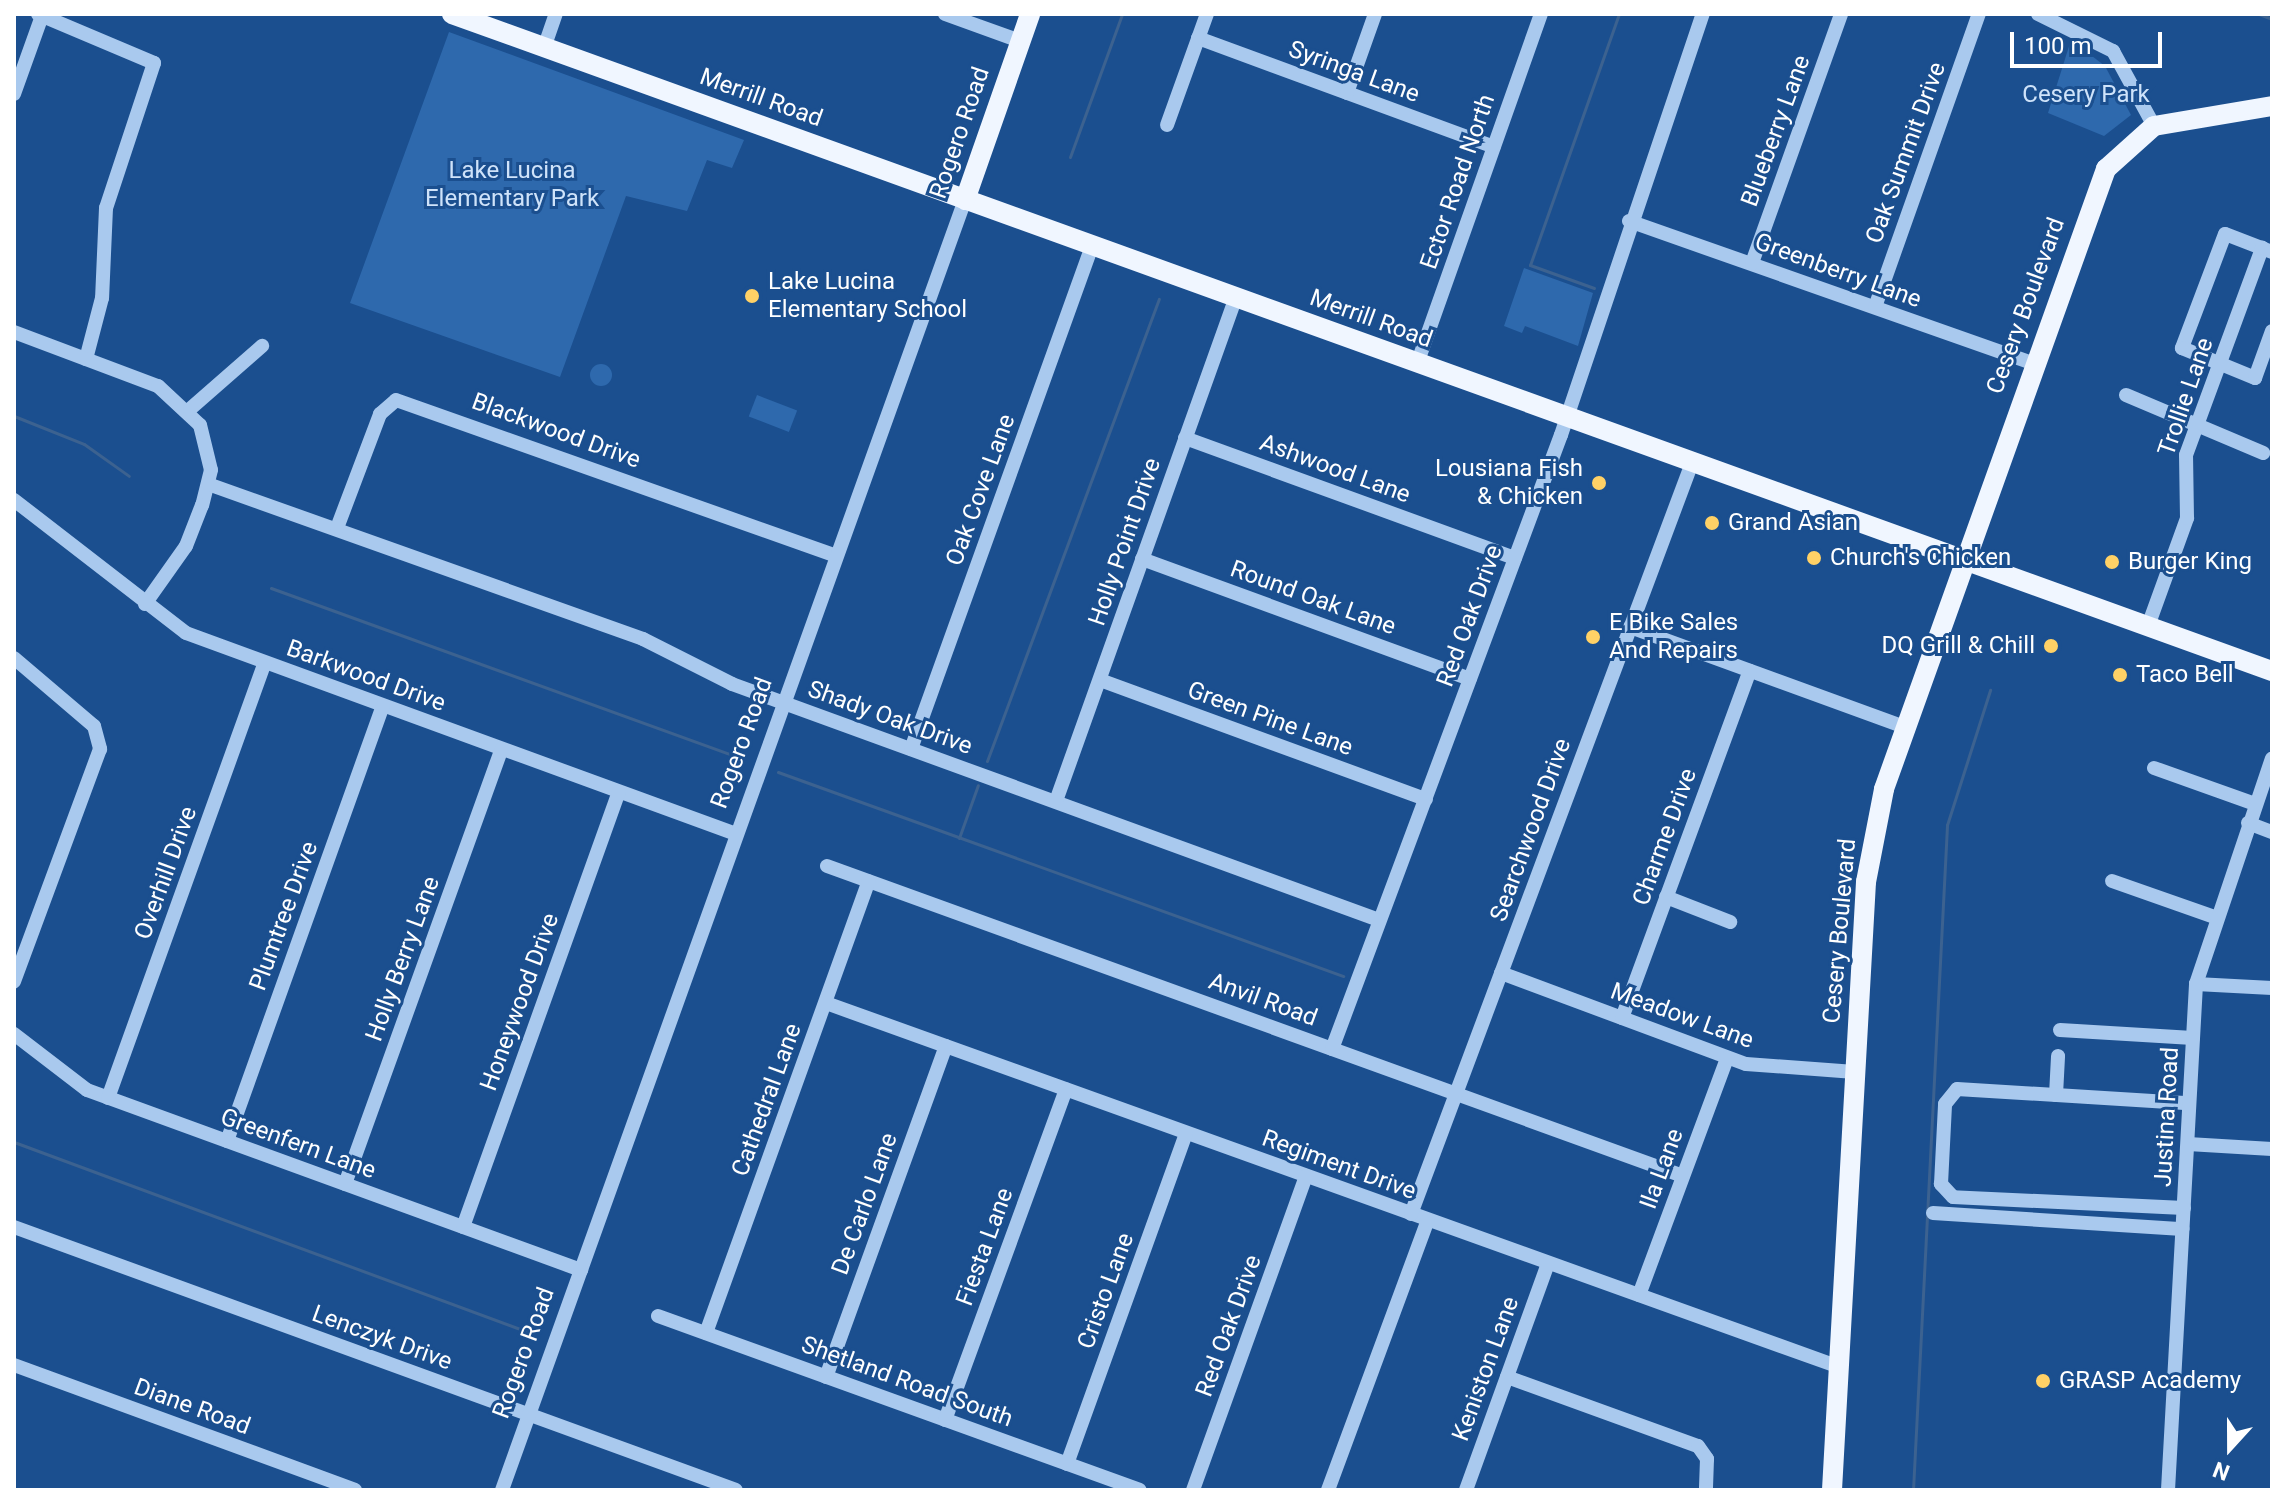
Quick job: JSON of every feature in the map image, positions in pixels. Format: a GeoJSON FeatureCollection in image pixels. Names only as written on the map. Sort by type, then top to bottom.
{"type":"FeatureCollection","features":[{"type":"Feature","properties":{"kind":"main road","name":"Merrill Road"},"geometry":{"type":"LineString","coordinates":[[452,14],[2272,671]]}},
{"type":"Feature","properties":{"kind":"main road","name":"Rogero Road"},"geometry":{"type":"LineString","coordinates":[[965,200],[1030,14]]}},
{"type":"Feature","properties":{"kind":"main road"},"geometry":{"type":"LineString","coordinates":[[2154,126],[2272,106]]}},
{"type":"Feature","properties":{"kind":"main road","name":"Cesery Boulevard"},"geometry":{"type":"LineString","coordinates":[[1832,1490],[1869,857],[1905,727],[1966,560],[2032,363],[2106,169],[2154,126]]}},
{"type":"Feature","properties":{"kind":"street"},"geometry":{"type":"LineString","coordinates":[[544,48],[556,14]]}},
{"type":"Feature","properties":{"kind":"street"},"geometry":{"type":"LineString","coordinates":[[945,14],[1020,41]]}},
{"type":"Feature","properties":{"kind":"street"},"geometry":{"type":"LineString","coordinates":[[1167,125],[1207,14]]}},
{"type":"Feature","properties":{"kind":"street"},"geometry":{"type":"LineString","coordinates":[[1347,93],[1375,14]]}},
{"type":"Feature","properties":{"kind":"street","name":"Ector Road North"},"geometry":{"type":"LineString","coordinates":[[1417,364],[1541,14]]}},
{"type":"Feature","properties":{"kind":"street","name":"Red Oak Drive"},"geometry":{"type":"LineString","coordinates":[[1332,1049],[1567,417],[1629,221],[1703,14]]}},
{"type":"Feature","properties":{"kind":"street","name":"Blueberry Lane"},"geometry":{"type":"LineString","coordinates":[[1752,263],[1841,14]]}},
{"type":"Feature","properties":{"kind":"street","name":"Oak Summit Drive"},"geometry":{"type":"LineString","coordinates":[[1875,307],[1979,14]]}},
{"type":"Feature","properties":{"kind":"street"},"geometry":{"type":"LineString","coordinates":[[2038,14],[2113,51],[2154,126]]}},
{"type":"Feature","properties":{"kind":"street"},"geometry":{"type":"LineString","coordinates":[[14,94],[40,15],[146,53],[154,63],[106,208],[102,298],[86,359]]}},
{"type":"Feature","properties":{"kind":"street","name":"Syringa Lane"},"geometry":{"type":"LineString","coordinates":[[1198,38],[1494,147]]}},
{"type":"Feature","properties":{"kind":"street","name":"Rogero Road"},"geometry":{"type":"LineString","coordinates":[[502,1490],[965,200]]}},
{"type":"Feature","properties":{"kind":"street","name":"Greenberry Lane"},"geometry":{"type":"LineString","coordinates":[[1629,221],[2032,363]]}},
{"type":"Feature","properties":{"kind":"street"},"geometry":{"type":"LineString","coordinates":[[2267,250],[2225,234],[2182,348],[2255,378],[2272,331]]}},
{"type":"Feature","properties":{"kind":"street","name":"Oak Cove Lane"},"geometry":{"type":"LineString","coordinates":[[911,749],[1092,246]]}},
{"type":"Feature","properties":{"kind":"street","name":"Trollie Lane"},"geometry":{"type":"LineString","coordinates":[[2148,626],[2187,518],[2183,470],[2197,425],[2252,276],[2267,250]]}},
{"type":"Feature","properties":{"kind":"street","name":"Holly Point Drive"},"geometry":{"type":"LineString","coordinates":[[1056,801],[1236,297]]}},
{"type":"Feature","properties":{"kind":"street"},"geometry":{"type":"LineString","coordinates":[[14,332],[158,386],[190,409],[210,456],[208,484],[186,546],[145,604]]}},
{"type":"Feature","properties":{"kind":"street"},"geometry":{"type":"LineString","coordinates":[[190,409],[262,346]]}},
{"type":"Feature","properties":{"kind":"street"},"geometry":{"type":"LineString","coordinates":[[2126,395],[2263,453]]}},
{"type":"Feature","properties":{"kind":"street","name":"Blackwood Drive"},"geometry":{"type":"LineString","coordinates":[[337,528],[380,414],[396,400],[836,556]]}},
{"type":"Feature","properties":{"kind":"street","name":"Ashwood Lane"},"geometry":{"type":"LineString","coordinates":[[1185,438],[1515,558]]}},
{"type":"Feature","properties":{"kind":"street","name":"Searchwood Drive"},"geometry":{"type":"LineString","coordinates":[[1411,1214],[1692,463]]}},
{"type":"Feature","properties":{"kind":"street","name":"Shady Oak Drive"},"geometry":{"type":"LineString","coordinates":[[208,484],[643,639],[784,703],[1379,920]]}},
{"type":"Feature","properties":{"kind":"street","name":"Barkwood Drive"},"geometry":{"type":"LineString","coordinates":[[14,500],[186,633],[736,834]]}},
{"type":"Feature","properties":{"kind":"street","name":"Round Oak Lane"},"geometry":{"type":"LineString","coordinates":[[1142,559],[1470,679]]}},
{"type":"Feature","properties":{"kind":"street"},"geometry":{"type":"LineString","coordinates":[[1630,627],[1905,727]]}},
{"type":"Feature","properties":{"kind":"street"},"geometry":{"type":"LineString","coordinates":[[14,659],[94,726],[100,749],[14,982]]}},
{"type":"Feature","properties":{"kind":"street","name":"Overhill Drive"},"geometry":{"type":"LineString","coordinates":[[108,1098],[265,663]]}},
{"type":"Feature","properties":{"kind":"street","name":"Charme Drive"},"geometry":{"type":"LineString","coordinates":[[1622,1018],[1750,671]]}},
{"type":"Feature","properties":{"kind":"street","name":"Green Pine Lane"},"geometry":{"type":"LineString","coordinates":[[1100,680],[1426,799]]}},
{"type":"Feature","properties":{"kind":"street","name":"Plumtree Drive"},"geometry":{"type":"LineString","coordinates":[[227,1141],[383,706]]}},
{"type":"Feature","properties":{"kind":"street","name":"Holly Berry Lane"},"geometry":{"type":"LineString","coordinates":[[345,1184],[502,749]]}},
{"type":"Feature","properties":{"kind":"street","name":"Justina Road"},"geometry":{"type":"LineString","coordinates":[[2168,1490],[2196,984],[2215,917],[2272,758]]}},
{"type":"Feature","properties":{"kind":"street"},"geometry":{"type":"LineString","coordinates":[[2154,768],[2255,804]]}},
{"type":"Feature","properties":{"kind":"street","name":"Honeywood Drive"},"geometry":{"type":"LineString","coordinates":[[463,1227],[619,792]]}},
{"type":"Feature","properties":{"kind":"street"},"geometry":{"type":"LineString","coordinates":[[2248,823],[2272,832]]}},
{"type":"Feature","properties":{"kind":"street","name":"Anvil Road"},"geometry":{"type":"LineString","coordinates":[[827,866],[1683,1176]]}},
{"type":"Feature","properties":{"kind":"street","name":"Cathedral Lane"},"geometry":{"type":"LineString","coordinates":[[706,1333],[869,881]]}},
{"type":"Feature","properties":{"kind":"street"},"geometry":{"type":"LineString","coordinates":[[2112,881],[2215,917]]}},
{"type":"Feature","properties":{"kind":"street"},"geometry":{"type":"LineString","coordinates":[[1666,897],[1730,922]]}},
{"type":"Feature","properties":{"kind":"street","name":"Meadow Lane"},"geometry":{"type":"LineString","coordinates":[[1501,973],[1727,1058],[1768,1068],[1855,1072]]}},
{"type":"Feature","properties":{"kind":"street"},"geometry":{"type":"LineString","coordinates":[[2196,984],[2272,988]]}},
{"type":"Feature","properties":{"kind":"street","name":"Regiment Drive"},"geometry":{"type":"LineString","coordinates":[[826,1003],[1839,1367]]}},
{"type":"Feature","properties":{"kind":"street"},"geometry":{"type":"LineString","coordinates":[[2060,1030],[2193,1038]]}},
{"type":"Feature","properties":{"kind":"street","name":"Greenfern Lane"},"geometry":{"type":"LineString","coordinates":[[14,1034],[71,1081],[108,1098],[581,1270]]}},
{"type":"Feature","properties":{"kind":"street","name":"De Carlo Lane"},"geometry":{"type":"LineString","coordinates":[[826,1377],[946,1046]]}},
{"type":"Feature","properties":{"kind":"street"},"geometry":{"type":"LineString","coordinates":[[2056,1095],[2058,1056]]}},
{"type":"Feature","properties":{"kind":"street","name":"Ila Lane"},"geometry":{"type":"LineString","coordinates":[[1639,1295],[1727,1058]]}},
{"type":"Feature","properties":{"kind":"street","name":"Fiesta Lane"},"geometry":{"type":"LineString","coordinates":[[945,1420],[1066,1089]]}},
{"type":"Feature","properties":{"kind":"street"},"geometry":{"type":"LineString","coordinates":[[2184,1208],[1945,1192],[1949,1095],[1957,1089],[2189,1103]]}},
{"type":"Feature","properties":{"kind":"street","name":"Cristo Lane"},"geometry":{"type":"LineString","coordinates":[[1067,1464],[1186,1134]]}},
{"type":"Feature","properties":{"kind":"street"},"geometry":{"type":"LineString","coordinates":[[2188,1144],[2272,1149]]}},
{"type":"Feature","properties":{"kind":"street","name":"Red Oak Drive"},"geometry":{"type":"LineString","coordinates":[[1193,1490],[1306,1176]]}},
{"type":"Feature","properties":{"kind":"street"},"geometry":{"type":"LineString","coordinates":[[1933,1213],[2182,1229]]}},
{"type":"Feature","properties":{"kind":"street"},"geometry":{"type":"LineString","coordinates":[[1328,1490],[1428,1220]]}},
{"type":"Feature","properties":{"kind":"street","name":"Lenczyk Drive"},"geometry":{"type":"LineString","coordinates":[[14,1227],[736,1490]]}},
{"type":"Feature","properties":{"kind":"street","name":"Keniston Lane"},"geometry":{"type":"LineString","coordinates":[[1466,1490],[1548,1263]]}},
{"type":"Feature","properties":{"kind":"street","name":"Shetland Road South"},"geometry":{"type":"LineString","coordinates":[[658,1316],[1140,1490]]}},
{"type":"Feature","properties":{"kind":"street","name":"Diane Road"},"geometry":{"type":"LineString","coordinates":[[14,1365],[352,1489]]}},
{"type":"Feature","properties":{"kind":"street"},"geometry":{"type":"LineString","coordinates":[[1507,1377],[1698,1446],[1707,1459],[1706,1490]]}},
{"type":"Feature","properties":{"kind":"green space","name":"Lake Lucina Elementary Park"},"geometry":{"type":"Polygon","coordinates":[[[449,32],[744,140],[732,168],[707,160],[687,211],[626,196],[560,377],[350,303],[449,32]]]}},
{"type":"Feature","properties":{"kind":"green space","name":"Cesery Park"},"geometry":{"type":"Polygon","coordinates":[[[2071,40],[2105,66],[2131,115],[2104,136],[2048,113],[2071,40]]]}},
{"type":"Feature","properties":{"kind":"green space"},"geometry":{"type":"Polygon","coordinates":[[[1524,268],[1593,293],[1578,346],[1525,326],[1522,333],[1504,326],[1524,268]]]}},
{"type":"Feature","properties":{"kind":"green space"},"geometry":{"type":"Polygon","coordinates":[[[601,364],[609,367],[612,375],[609,383],[601,386],[593,383],[590,375],[593,367],[601,364]]]}},
{"type":"Feature","properties":{"kind":"green space"},"geometry":{"type":"Polygon","coordinates":[[[757,395],[797,410],[789,432],[749,416],[757,395]]]}},
{"type":"Feature","properties":{"kind":"waterway"},"geometry":{"type":"LineString","coordinates":[[1070,157],[1122,14]]}},
{"type":"Feature","properties":{"kind":"waterway"},"geometry":{"type":"LineString","coordinates":[[1594,288],[1530,265],[1619,14]]}},
{"type":"Feature","properties":{"kind":"waterway"},"geometry":{"type":"LineString","coordinates":[[2259,14],[2272,19]]}},
{"type":"Feature","properties":{"kind":"waterway"},"geometry":{"type":"LineString","coordinates":[[987,761],[1159,299]]}},
{"type":"Feature","properties":{"kind":"waterway"},"geometry":{"type":"LineString","coordinates":[[14,416],[84,444],[129,476]]}},
{"type":"Feature","properties":{"kind":"waterway"},"geometry":{"type":"LineString","coordinates":[[271,588],[740,758]]}},
{"type":"Feature","properties":{"kind":"waterway"},"geometry":{"type":"LineString","coordinates":[[1913,1490],[1947,825],[1990,690]]}},
{"type":"Feature","properties":{"kind":"waterway"},"geometry":{"type":"LineString","coordinates":[[778,772],[1343,976]]}},
{"type":"Feature","properties":{"kind":"waterway"},"geometry":{"type":"LineString","coordinates":[[959,838],[978,785]]}},
{"type":"Feature","properties":{"kind":"waterway"},"geometry":{"type":"LineString","coordinates":[[14,1142],[528,1332]]}},
{"type":"Feature","properties":{"kind":"place","name":"Lake Lucina Elementary School"},"geometry":{"type":"Point","coordinates":[752,296]}},
{"type":"Feature","properties":{"kind":"place","name":"Lousiana Fish & Chicken"},"geometry":{"type":"Point","coordinates":[1599,483]}},
{"type":"Feature","properties":{"kind":"place","name":"Grand Asian"},"geometry":{"type":"Point","coordinates":[1712,523]}},
{"type":"Feature","properties":{"kind":"place","name":"Church's Chicken"},"geometry":{"type":"Point","coordinates":[1814,558]}},
{"type":"Feature","properties":{"kind":"place","name":"Burger King"},"geometry":{"type":"Point","coordinates":[2112,562]}},
{"type":"Feature","properties":{"kind":"place","name":"E Bike Sales And Repairs"},"geometry":{"type":"Point","coordinates":[1593,637]}},
{"type":"Feature","properties":{"kind":"place","name":"DQ Grill & Chill"},"geometry":{"type":"Point","coordinates":[2051,646]}},
{"type":"Feature","properties":{"kind":"place","name":"Taco Bell"},"geometry":{"type":"Point","coordinates":[2120,675]}},
{"type":"Feature","properties":{"kind":"place","name":"GRASP Academy"},"geometry":{"type":"Point","coordinates":[2043,1381]}}]}
